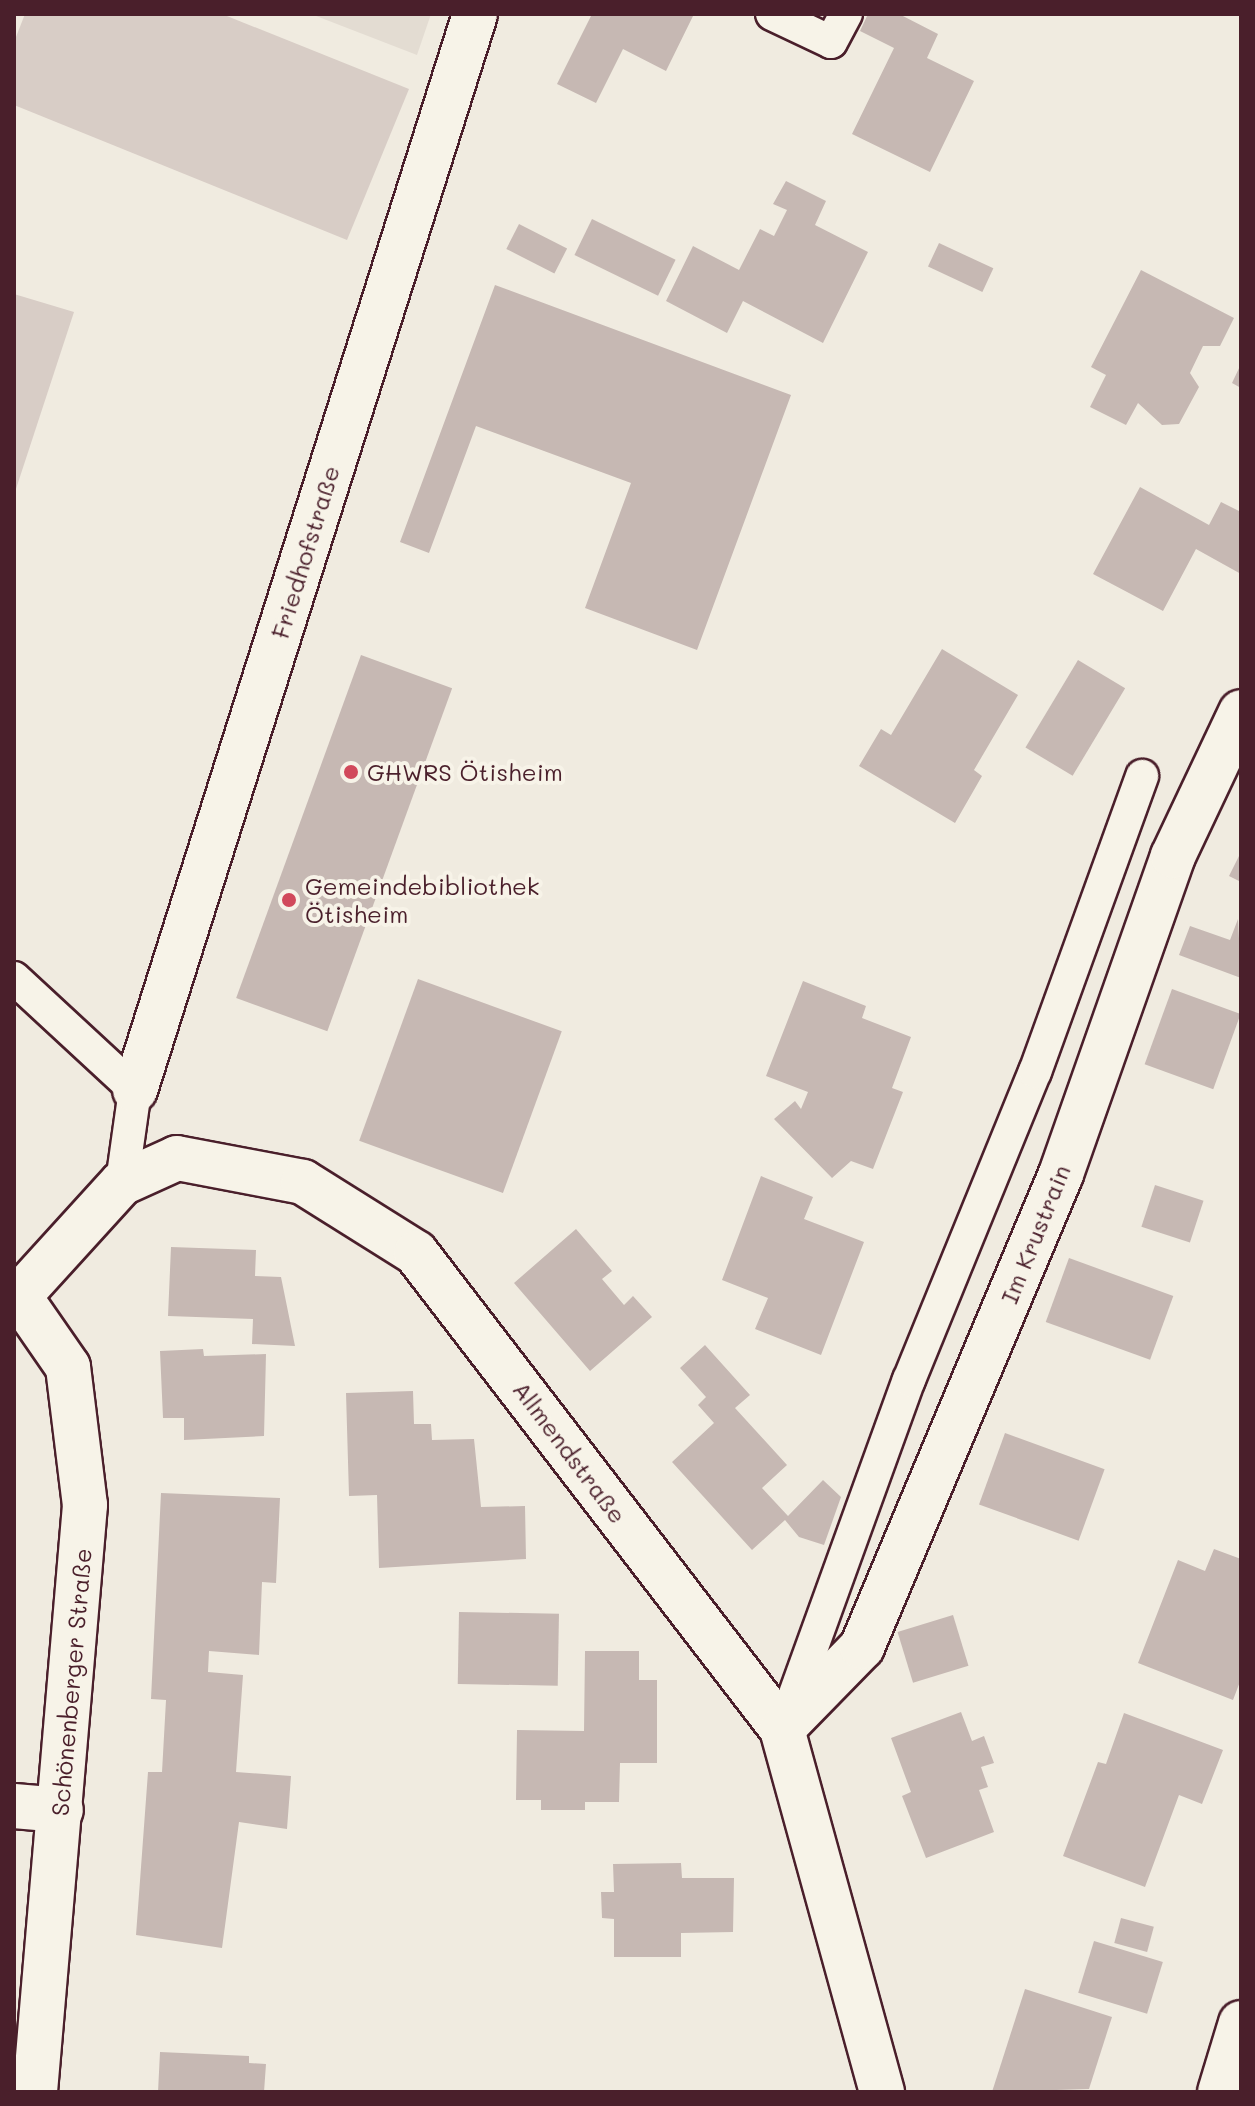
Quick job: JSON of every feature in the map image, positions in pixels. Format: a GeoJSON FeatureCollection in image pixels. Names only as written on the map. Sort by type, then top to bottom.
{"type":"FeatureCollection","features":[{"type":"Feature","properties":{"kind":"street","name":"Friedhofstraße"},"geometry":{"type":"LineString","coordinates":[[135,1090],[475,14]]}},
{"type":"Feature","properties":{"kind":"street","name":"Im Krustrain"},"geometry":{"type":"LineString","coordinates":[[782,1729],[862,1647],[1061,1174],[1173,856],[1241,712]]}},
{"type":"Feature","properties":{"kind":"street","name":"Allmendstraße"},"geometry":{"type":"LineString","coordinates":[[17,1292],[122,1183],[177,1158],[303,1182],[416,1253],[782,1729],[882,2092]]}},
{"type":"Feature","properties":{"kind":"street","name":"Schönenberger Straße"},"geometry":{"type":"LineString","coordinates":[[17,1292],[68,1367],[85,1505],[35,2092]]}},
{"type":"Feature","properties":{"kind":"street"},"geometry":{"type":"LineString","coordinates":[[14,1806],[61,1810]]}},
{"type":"Feature","properties":{"kind":"street"},"geometry":{"type":"LineString","coordinates":[[1220,2092],[1241,2023]]}},
{"type":"Feature","properties":{"kind":"lane"},"geometry":{"type":"LineString","coordinates":[[772,14],[831,42],[846,14]]}},
{"type":"Feature","properties":{"kind":"lane"},"geometry":{"type":"LineString","coordinates":[[782,1729],[909,1380],[1035,1072],[1142,776]]}},
{"type":"Feature","properties":{"kind":"lane"},"geometry":{"type":"LineString","coordinates":[[14,978],[135,1090],[122,1183]]}},
{"type":"Feature","properties":{"kind":"shaded area"},"geometry":{"type":"Polygon","coordinates":[[[25,14],[222,14],[409,89],[347,240],[14,105],[14,42],[25,14]]]}},
{"type":"Feature","properties":{"kind":"shaded area"},"geometry":{"type":"Polygon","coordinates":[[[311,14],[431,14],[417,55],[311,14]]]}},
{"type":"Feature","properties":{"kind":"shaded area"},"geometry":{"type":"Polygon","coordinates":[[[14,294],[74,312],[14,495],[14,294]]]}},
{"type":"Feature","properties":{"kind":"building"},"geometry":{"type":"Polygon","coordinates":[[[592,14],[694,14],[666,71],[623,49],[596,103],[557,84],[592,14]]]}},
{"type":"Feature","properties":{"kind":"building"},"geometry":{"type":"Polygon","coordinates":[[[868,14],[899,14],[938,34],[927,58],[974,81],[930,172],[852,134],[894,48],[860,31],[868,14]]]}},
{"type":"Feature","properties":{"kind":"building"},"geometry":{"type":"Polygon","coordinates":[[[786,181],[826,201],[815,225],[868,252],[823,343],[743,301],[727,333],[666,301],[693,246],[739,270],[760,229],[774,236],[787,210],[773,204],[786,181]]]}},
{"type":"Feature","properties":{"kind":"building"},"geometry":{"type":"Polygon","coordinates":[[[592,219],[676,260],[658,296],[574,255],[592,219]]]}},
{"type":"Feature","properties":{"kind":"building"},"geometry":{"type":"Polygon","coordinates":[[[519,224],[567,249],[554,273],[506,249],[519,224]]]}},
{"type":"Feature","properties":{"kind":"building"},"geometry":{"type":"Polygon","coordinates":[[[939,243],[993,268],[982,292],[928,267],[939,243]]]}},
{"type":"Feature","properties":{"kind":"building"},"geometry":{"type":"Polygon","coordinates":[[[1141,270],[1234,318],[1220,346],[1203,346],[1190,373],[1199,387],[1179,424],[1162,425],[1138,403],[1126,425],[1090,407],[1106,375],[1091,367],[1141,270]]]}},
{"type":"Feature","properties":{"kind":"building"},"geometry":{"type":"Polygon","coordinates":[[[495,285],[791,395],[697,650],[585,608],[631,483],[476,426],[429,553],[400,542],[495,285]]]}},
{"type":"Feature","properties":{"kind":"building"},"geometry":{"type":"Polygon","coordinates":[[[1241,364],[1241,388],[1232,383],[1241,364]]]}},
{"type":"Feature","properties":{"kind":"building"},"geometry":{"type":"Polygon","coordinates":[[[1140,487],[1209,525],[1221,502],[1241,512],[1241,574],[1196,549],[1163,611],[1093,574],[1140,487]]]}},
{"type":"Feature","properties":{"kind":"building"},"geometry":{"type":"Polygon","coordinates":[[[942,649],[1018,695],[974,770],[982,776],[955,823],[859,766],[881,729],[891,735],[942,649]]]}},
{"type":"Feature","properties":{"kind":"building"},"geometry":{"type":"Polygon","coordinates":[[[361,655],[452,688],[327,1031],[236,998],[361,655]]]}},
{"type":"Feature","properties":{"kind":"building"},"geometry":{"type":"Polygon","coordinates":[[[1078,660],[1125,688],[1073,776],[1025,747],[1078,660]]]}},
{"type":"Feature","properties":{"kind":"building"},"geometry":{"type":"Polygon","coordinates":[[[1241,852],[1241,882],[1229,876],[1241,852]]]}},
{"type":"Feature","properties":{"kind":"building"},"geometry":{"type":"Polygon","coordinates":[[[1238,919],[1241,978],[1179,955],[1190,926],[1230,940],[1238,919]]]}},
{"type":"Feature","properties":{"kind":"building"},"geometry":{"type":"Polygon","coordinates":[[[418,979],[562,1031],[503,1193],[359,1141],[418,979]]]}},
{"type":"Feature","properties":{"kind":"building"},"geometry":{"type":"Polygon","coordinates":[[[803,981],[866,1006],[862,1018],[911,1037],[892,1088],[903,1092],[873,1169],[851,1161],[832,1178],[774,1119],[795,1101],[801,1109],[808,1092],[766,1076],[803,981]]]}},
{"type":"Feature","properties":{"kind":"building"},"geometry":{"type":"Polygon","coordinates":[[[1172,989],[1241,1014],[1213,1089],[1145,1064],[1172,989]]]}},
{"type":"Feature","properties":{"kind":"building"},"geometry":{"type":"Polygon","coordinates":[[[761,1176],[813,1197],[804,1219],[864,1242],[821,1355],[755,1329],[768,1298],[722,1280],[761,1176]]]}},
{"type":"Feature","properties":{"kind":"building"},"geometry":{"type":"Polygon","coordinates":[[[1155,1185],[1204,1201],[1190,1243],[1141,1227],[1155,1185]]]}},
{"type":"Feature","properties":{"kind":"building"},"geometry":{"type":"Polygon","coordinates":[[[576,1229],[612,1271],[602,1279],[624,1305],[633,1296],[652,1317],[590,1371],[514,1283],[576,1229]]]}},
{"type":"Feature","properties":{"kind":"building"},"geometry":{"type":"Polygon","coordinates":[[[171,1247],[256,1250],[255,1276],[281,1277],[295,1346],[252,1344],[253,1319],[168,1316],[171,1247]]]}},
{"type":"Feature","properties":{"kind":"building"},"geometry":{"type":"Polygon","coordinates":[[[1069,1258],[1173,1296],[1150,1360],[1046,1322],[1069,1258]]]}},
{"type":"Feature","properties":{"kind":"building"},"geometry":{"type":"Polygon","coordinates":[[[705,1345],[750,1395],[735,1408],[787,1465],[762,1488],[788,1516],[823,1480],[841,1497],[824,1545],[799,1537],[785,1520],[752,1550],[672,1462],[714,1423],[698,1405],[706,1397],[680,1368],[705,1345]]]}},
{"type":"Feature","properties":{"kind":"building"},"geometry":{"type":"Polygon","coordinates":[[[203,1349],[204,1356],[266,1354],[264,1436],[184,1440],[184,1418],[163,1418],[160,1351],[203,1349]]]}},
{"type":"Feature","properties":{"kind":"building"},"geometry":{"type":"Polygon","coordinates":[[[413,1391],[414,1424],[431,1424],[432,1440],[474,1439],[481,1507],[525,1506],[526,1559],[379,1568],[377,1495],[349,1496],[346,1393],[413,1391]]]}},
{"type":"Feature","properties":{"kind":"building"},"geometry":{"type":"Polygon","coordinates":[[[1005,1433],[1105,1469],[1079,1541],[979,1504],[1005,1433]]]}},
{"type":"Feature","properties":{"kind":"building"},"geometry":{"type":"Polygon","coordinates":[[[161,1493],[280,1498],[276,1583],[262,1582],[259,1655],[209,1651],[208,1672],[243,1675],[236,1772],[291,1776],[287,1829],[239,1822],[222,1948],[136,1935],[148,1772],[162,1772],[166,1700],[151,1699],[161,1493]]]}},
{"type":"Feature","properties":{"kind":"building"},"geometry":{"type":"Polygon","coordinates":[[[1214,1549],[1241,1559],[1241,1679],[1233,1700],[1138,1663],[1178,1560],[1205,1571],[1214,1549]]]}},
{"type":"Feature","properties":{"kind":"building"},"geometry":{"type":"Polygon","coordinates":[[[459,1612],[559,1614],[558,1686],[458,1684],[459,1612]]]}},
{"type":"Feature","properties":{"kind":"building"},"geometry":{"type":"Polygon","coordinates":[[[953,1615],[968,1666],[913,1683],[898,1632],[953,1615]]]}},
{"type":"Feature","properties":{"kind":"building"},"geometry":{"type":"Polygon","coordinates":[[[585,1651],[639,1651],[639,1680],[657,1680],[657,1763],[620,1763],[619,1802],[585,1802],[585,1810],[541,1810],[541,1800],[516,1800],[517,1730],[584,1731],[585,1651]]]}},
{"type":"Feature","properties":{"kind":"building"},"geometry":{"type":"Polygon","coordinates":[[[961,1712],[972,1741],[984,1736],[994,1763],[981,1767],[988,1787],[979,1790],[994,1832],[926,1858],[902,1796],[911,1792],[891,1738],[961,1712]]]}},
{"type":"Feature","properties":{"kind":"building"},"geometry":{"type":"Polygon","coordinates":[[[1124,1713],[1223,1750],[1202,1804],[1179,1795],[1145,1887],[1063,1856],[1098,1762],[1106,1764],[1124,1713]]]}},
{"type":"Feature","properties":{"kind":"building"},"geometry":{"type":"Polygon","coordinates":[[[681,1863],[682,1878],[734,1878],[733,1932],[681,1933],[681,1957],[614,1957],[614,1919],[602,1918],[601,1892],[614,1892],[613,1864],[681,1863]]]}},
{"type":"Feature","properties":{"kind":"building"},"geometry":{"type":"Polygon","coordinates":[[[1121,1918],[1154,1927],[1147,1952],[1114,1943],[1121,1918]]]}},
{"type":"Feature","properties":{"kind":"building"},"geometry":{"type":"Polygon","coordinates":[[[1094,1941],[1163,1962],[1147,2014],[1078,1993],[1094,1941]]]}},
{"type":"Feature","properties":{"kind":"building"},"geometry":{"type":"Polygon","coordinates":[[[1025,1989],[1112,2017],[1089,2089],[992,2092],[1025,1989]]]}},
{"type":"Feature","properties":{"kind":"building"},"geometry":{"type":"Polygon","coordinates":[[[160,2052],[249,2056],[249,2063],[266,2064],[264,2092],[158,2092],[160,2052]]]}},
{"type":"Feature","properties":{"kind":"place","name":"GHWRS Ötisheim"},"geometry":{"type":"Point","coordinates":[351,772]}},
{"type":"Feature","properties":{"kind":"place","name":"Gemeindebibliothek Ötisheim"},"geometry":{"type":"Point","coordinates":[289,900]}}]}
